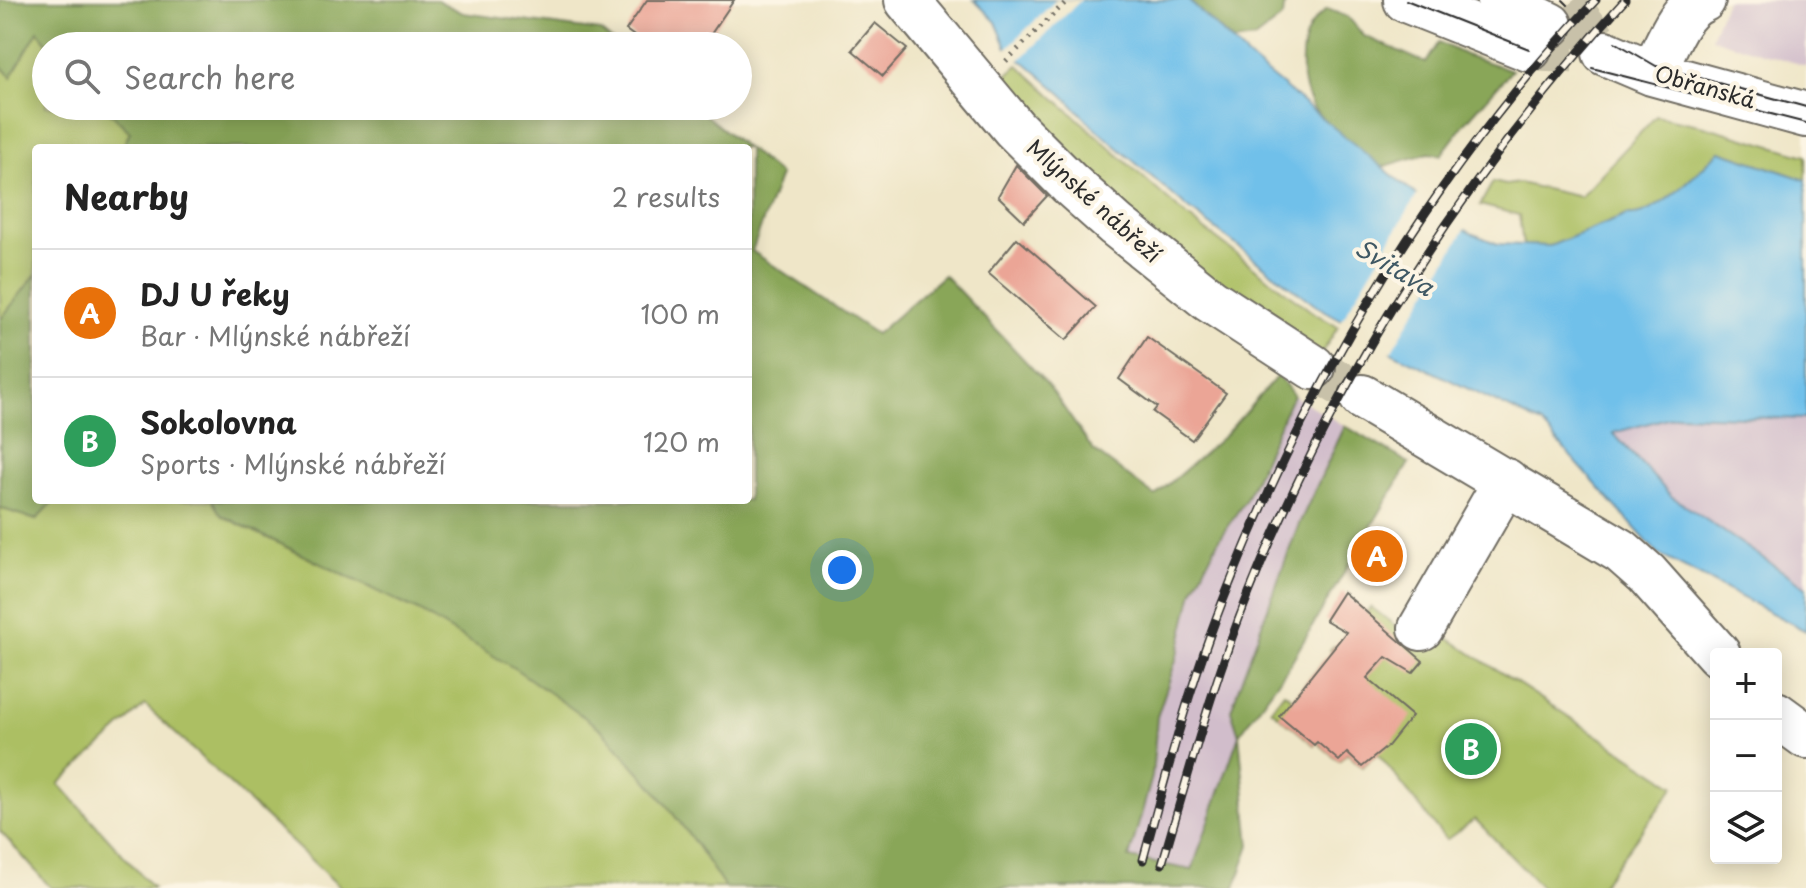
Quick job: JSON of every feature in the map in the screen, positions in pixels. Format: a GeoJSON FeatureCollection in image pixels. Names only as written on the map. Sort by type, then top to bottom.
{"type":"FeatureCollection","features":[{"type":"Feature","properties":{"kind":"street","name":"Mlýnské nábřeží"},"geometry":{"type":"LineString","coordinates":[[907,0],[1014,128],[1069,183],[1210,300],[1313,367]]}},
{"type":"Feature","properties":{"kind":"street"},"geometry":{"type":"LineString","coordinates":[[1406,0],[1553,20]]}},
{"type":"Feature","properties":{"kind":"street"},"geometry":{"type":"LineString","coordinates":[[1499,0],[1553,20]]}},
{"type":"Feature","properties":{"kind":"street"},"geometry":{"type":"LineString","coordinates":[[1652,73],[1669,38],[1695,4],[1703,0]]}},
{"type":"Feature","properties":{"kind":"street","name":"Obřanská"},"geometry":{"type":"LineString","coordinates":[[1605,53],[1652,73],[1806,115]]}},
{"type":"Feature","properties":{"kind":"street"},"geometry":{"type":"LineString","coordinates":[[1362,397],[1592,532],[1634,561],[1713,648]]}},
{"type":"Feature","properties":{"kind":"street"},"geometry":{"type":"LineString","coordinates":[[1421,628],[1506,481]]}},
{"type":"Feature","properties":{"kind":"street"},"geometry":{"type":"LineString","coordinates":[[1782,718],[1806,736]]}},
{"type":"Feature","properties":{"kind":"path"},"geometry":{"type":"LineString","coordinates":[[1010,57],[1068,0]]}},
{"type":"Feature","properties":{"kind":"shaded area"},"geometry":{"type":"Polygon","coordinates":[[[1726,0],[1806,0],[1806,66],[1711,38],[1726,0]]]}},
{"type":"Feature","properties":{"kind":"shaded area"},"geometry":{"type":"Polygon","coordinates":[[[1278,375],[1294,396],[1409,463],[1287,669],[1239,735],[1192,871],[1128,857],[1152,777],[1155,497],[1225,435],[1278,375]]]}},
{"type":"Feature","properties":{"kind":"shaded area"},"geometry":{"type":"Polygon","coordinates":[[[1678,415],[1806,419],[1806,587],[1671,496],[1613,432],[1678,415]]]}},
{"type":"Feature","properties":{"kind":"green space"},"geometry":{"type":"Polygon","coordinates":[[[0,0],[437,0],[463,13],[601,32],[38,31],[32,32],[32,41],[11,77],[0,65],[0,0]]]}},
{"type":"Feature","properties":{"kind":"green space"},"geometry":{"type":"Polygon","coordinates":[[[1188,0],[1285,0],[1283,17],[1254,39],[1233,42],[1188,0]]]}},
{"type":"Feature","properties":{"kind":"green space"},"geometry":{"type":"Polygon","coordinates":[[[1327,9],[1348,17],[1364,36],[1426,63],[1439,42],[1465,55],[1512,70],[1441,155],[1429,153],[1382,167],[1326,122],[1307,96],[1302,72],[1303,48],[1311,24],[1327,9]]]}},
{"type":"Feature","properties":{"kind":"green space"},"geometry":{"type":"Polygon","coordinates":[[[32,39],[32,120],[118,120],[131,132],[124,144],[32,144],[32,279],[0,320],[0,65],[12,76],[32,39]]]}},
{"type":"Feature","properties":{"kind":"green space"},"geometry":{"type":"Polygon","coordinates":[[[1018,65],[1184,214],[1311,311],[1338,327],[1319,357],[1220,296],[993,87],[1018,65]]]}},
{"type":"Feature","properties":{"kind":"green space"},"geometry":{"type":"Polygon","coordinates":[[[1656,116],[1704,126],[1806,156],[1806,180],[1720,151],[1664,202],[1550,246],[1523,245],[1519,215],[1480,205],[1493,182],[1506,185],[1519,183],[1580,197],[1656,116]]]}},
{"type":"Feature","properties":{"kind":"green space"},"geometry":{"type":"Polygon","coordinates":[[[118,120],[711,120],[741,144],[124,144],[130,132],[118,120]]]}},
{"type":"Feature","properties":{"kind":"green space"},"geometry":{"type":"Polygon","coordinates":[[[752,152],[780,175],[752,251],[752,152]]]}},
{"type":"Feature","properties":{"kind":"green space"},"geometry":{"type":"Polygon","coordinates":[[[752,251],[876,334],[944,275],[1048,385],[1093,450],[1155,496],[1225,435],[1278,375],[1294,396],[1246,499],[1219,539],[1193,591],[1179,651],[1157,717],[1152,777],[1129,858],[1192,870],[1239,735],[1250,845],[1235,888],[725,888],[653,787],[601,729],[517,670],[420,612],[221,515],[214,504],[752,504],[752,251]]]}},
{"type":"Feature","properties":{"kind":"green space"},"geometry":{"type":"Polygon","coordinates":[[[32,279],[32,504],[51,504],[36,520],[0,508],[0,320],[32,279]]]}},
{"type":"Feature","properties":{"kind":"green space"},"geometry":{"type":"Polygon","coordinates":[[[1345,426],[1409,463],[1287,669],[1239,735],[1231,710],[1243,675],[1299,524],[1345,426]]]}},
{"type":"Feature","properties":{"kind":"green space"},"geometry":{"type":"Polygon","coordinates":[[[51,504],[214,504],[222,516],[420,612],[534,679],[601,729],[653,787],[725,888],[341,888],[145,705],[59,784],[153,888],[51,888],[0,831],[0,508],[36,520],[51,504]]]}},
{"type":"Feature","properties":{"kind":"green space"},"geometry":{"type":"Polygon","coordinates":[[[1371,607],[1422,646],[1434,629],[1675,786],[1599,888],[1542,888],[1475,819],[1446,840],[1378,754],[1362,767],[1347,753],[1339,761],[1317,742],[1314,745],[1271,709],[1284,692],[1293,699],[1330,650],[1371,607]]]}},
{"type":"Feature","properties":{"kind":"water","name":"Svitava"},"geometry":{"type":"Polygon","coordinates":[[[974,0],[1188,0],[1253,62],[1440,214],[1471,233],[1498,244],[1550,246],[1627,215],[1651,209],[1676,192],[1720,151],[1806,180],[1806,419],[1678,415],[1613,433],[1671,496],[1806,587],[1806,631],[1658,554],[1542,424],[1391,352],[1365,333],[1315,305],[1188,208],[1026,63],[1010,55],[996,22],[974,0]]]}},
{"type":"Feature","properties":{"kind":"pier"},"geometry":{"type":"Polygon","coordinates":[[[1056,0],[1081,0],[1017,63],[1004,51],[1056,0]]]}},
{"type":"Feature","properties":{"kind":"pier"},"geometry":{"type":"Polygon","coordinates":[[[1419,192],[1467,226],[1389,355],[1340,323],[1419,192]]]}},
{"type":"Feature","properties":{"kind":"building"},"geometry":{"type":"Polygon","coordinates":[[[647,0],[734,0],[712,32],[626,30],[647,0]]]}},
{"type":"Feature","properties":{"kind":"building"},"geometry":{"type":"Polygon","coordinates":[[[875,23],[907,49],[883,76],[852,50],[875,23]]]}},
{"type":"Feature","properties":{"kind":"building"},"geometry":{"type":"Polygon","coordinates":[[[1016,165],[1047,196],[1024,221],[998,196],[1016,165]]]}},
{"type":"Feature","properties":{"kind":"building"},"geometry":{"type":"Polygon","coordinates":[[[1017,238],[1096,307],[1066,340],[988,273],[1017,238]]]}},
{"type":"Feature","properties":{"kind":"building"},"geometry":{"type":"Polygon","coordinates":[[[1147,337],[1226,393],[1192,440],[1153,412],[1157,407],[1119,379],[1147,337]]]}},
{"type":"Feature","properties":{"kind":"building"},"geometry":{"type":"Polygon","coordinates":[[[1343,592],[1423,661],[1413,673],[1386,657],[1367,678],[1412,716],[1388,746],[1362,767],[1347,753],[1339,761],[1279,716],[1346,632],[1325,620],[1343,592]]]}},
{"type":"Feature","properties":{"kind":"tunnel"},"geometry":{"type":"LineString","coordinates":[[1568,5],[1605,53]]}},
{"type":"Feature","properties":{"kind":"tunnel"},"geometry":{"type":"LineString","coordinates":[[1529,49],[1605,53]]}},
{"type":"Feature","properties":{"kind":"tunnel"},"geometry":{"type":"LineString","coordinates":[[1313,367],[1362,397]]}},
{"type":"Feature","properties":{"kind":"tram line"},"geometry":{"type":"LineString","coordinates":[[1406,0],[1529,49]]}},
{"type":"Feature","properties":{"kind":"tram line"},"geometry":{"type":"LineString","coordinates":[[1563,0],[1568,5]]}},
{"type":"Feature","properties":{"kind":"tram line"},"geometry":{"type":"LineString","coordinates":[[1615,42],[1656,66],[1806,107]]}},
{"type":"Feature","properties":{"kind":"tram line"},"geometry":{"type":"LineString","coordinates":[[1592,68],[1806,123]]}},
{"type":"Feature","properties":{"kind":"railway"},"geometry":{"type":"LineString","coordinates":[[1143,860],[1181,722],[1215,621],[1299,429],[1384,277],[1432,203],[1483,133],[1596,0]]}},
{"type":"Feature","properties":{"kind":"railway"},"geometry":{"type":"LineString","coordinates":[[1162,864],[1202,727],[1236,626],[1322,432],[1364,355],[1459,207],[1511,136],[1625,0]]}},
{"type":"Feature","properties":{"kind":"place","name":"DJ U řeky"},"geometry":{"type":"Point","coordinates":[1377,556]}},
{"type":"Feature","properties":{"kind":"place","name":"Sokolovna"},"geometry":{"type":"Point","coordinates":[1471,749]}}]}
